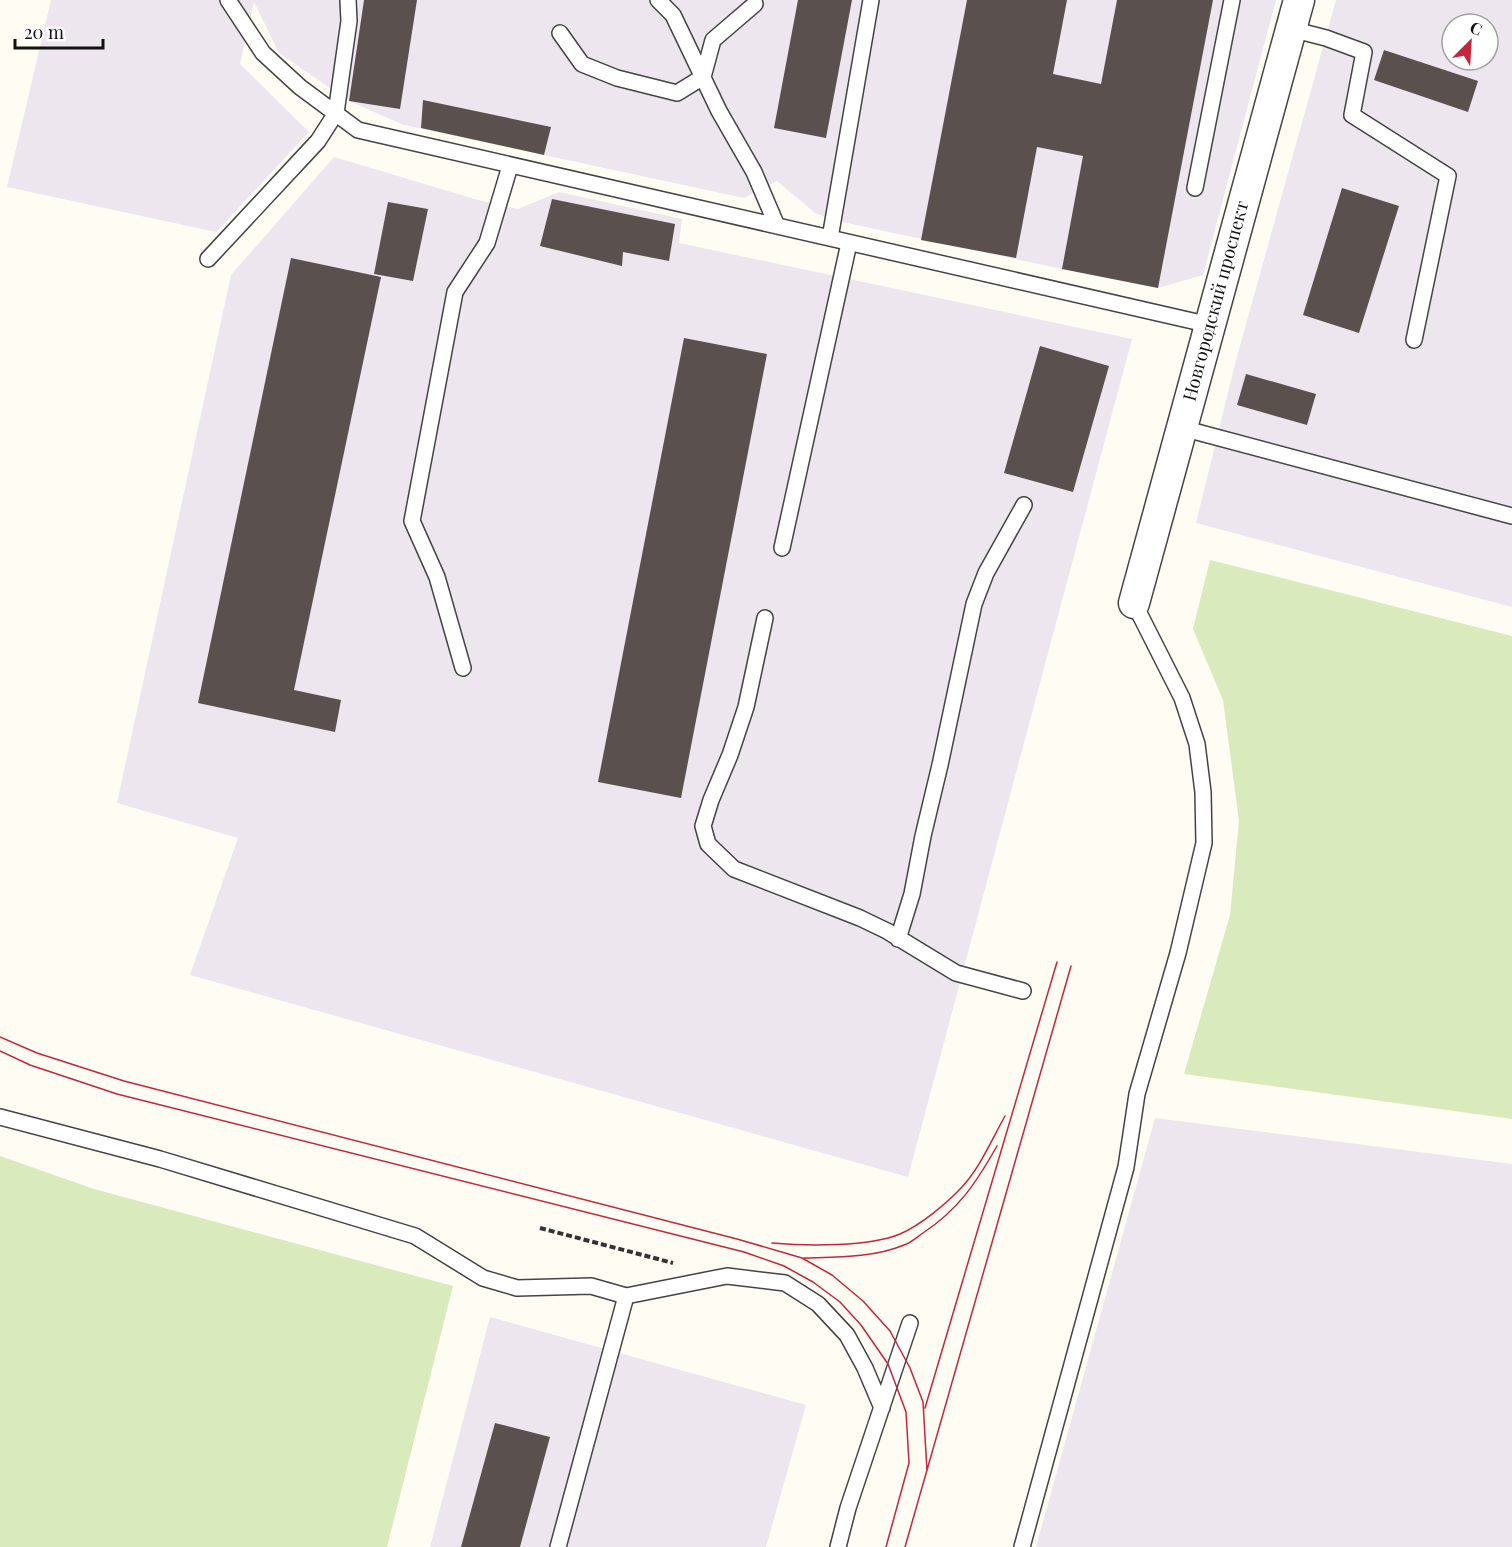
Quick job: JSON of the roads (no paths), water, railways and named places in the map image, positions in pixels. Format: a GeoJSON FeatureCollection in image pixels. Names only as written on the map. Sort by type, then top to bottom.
{"type":"FeatureCollection","features":[{"type":"Feature","properties":{"kind":"street","name":"Новгородский проспект"},"geometry":{"type":"LineString","coordinates":[[1134,603],[1299,0]]}},
{"type":"Feature","properties":{"kind":"lane"},"geometry":{"type":"LineString","coordinates":[[228,0],[263,53],[300,87],[358,130],[1210,325]]}},
{"type":"Feature","properties":{"kind":"lane"},"geometry":{"type":"LineString","coordinates":[[208,259],[318,141],[336,113],[350,21],[348,0]]}},
{"type":"Feature","properties":{"kind":"lane"},"geometry":{"type":"LineString","coordinates":[[658,0],[673,15],[719,111],[754,172],[777,226]]}},
{"type":"Feature","properties":{"kind":"lane"},"geometry":{"type":"LineString","coordinates":[[830,238],[871,0]]}},
{"type":"Feature","properties":{"kind":"lane"},"geometry":{"type":"LineString","coordinates":[[1195,188],[1232,0]]}},
{"type":"Feature","properties":{"kind":"lane"},"geometry":{"type":"LineString","coordinates":[[560,33],[582,64],[617,78],[677,93],[703,77],[713,40],[755,3]]}},
{"type":"Feature","properties":{"kind":"lane"},"geometry":{"type":"LineString","coordinates":[[1291,29],[1364,52],[1352,116],[1449,176],[1414,340]]}},
{"type":"Feature","properties":{"kind":"lane"},"geometry":{"type":"LineString","coordinates":[[463,668],[437,577],[412,521],[455,292],[487,243],[510,166]]}},
{"type":"Feature","properties":{"kind":"lane"},"geometry":{"type":"LineString","coordinates":[[782,548],[849,243]]}},
{"type":"Feature","properties":{"kind":"lane"},"geometry":{"type":"LineString","coordinates":[[1182,428],[1512,516]]}},
{"type":"Feature","properties":{"kind":"lane"},"geometry":{"type":"LineString","coordinates":[[898,939],[912,894],[974,604],[986,573],[1024,505]]}},
{"type":"Feature","properties":{"kind":"lane"},"geometry":{"type":"LineString","coordinates":[[1022,1547],[1126,1167],[1137,1094],[1178,953],[1204,843],[1203,792],[1197,744],[1182,698],[1134,603]]}},
{"type":"Feature","properties":{"kind":"lane"},"geometry":{"type":"LineString","coordinates":[[765,618],[746,707],[703,826],[708,844],[734,869],[860,918],[956,973],[1023,991]]}},
{"type":"Feature","properties":{"kind":"lane"},"geometry":{"type":"LineString","coordinates":[[0,1116],[160,1159],[415,1236],[483,1278],[517,1288],[591,1286],[626,1296],[727,1276],[785,1283],[818,1304],[847,1335],[865,1368],[882,1408]]}},
{"type":"Feature","properties":{"kind":"lane"},"geometry":{"type":"LineString","coordinates":[[558,1547],[626,1296]]}},
{"type":"Feature","properties":{"kind":"lane"},"geometry":{"type":"LineString","coordinates":[[838,1547],[848,1508],[910,1323]]}},
{"type":"Feature","properties":{"kind":"tram line"},"geometry":{"type":"LineString","coordinates":[[925,1408],[1057,962]]}},
{"type":"Feature","properties":{"kind":"tram line"},"geometry":{"type":"LineString","coordinates":[[905,1547],[1071,966]]}},
{"type":"Feature","properties":{"kind":"tram line"},"geometry":{"type":"LineString","coordinates":[[0,1037],[37,1053],[124,1081],[737,1239],[802,1258],[832,1275],[863,1301],[890,1331],[910,1368],[923,1402],[927,1471]]}},
{"type":"Feature","properties":{"kind":"tram line"},"geometry":{"type":"LineString","coordinates":[[0,1051],[30,1065],[117,1094],[744,1252],[784,1266],[813,1282],[840,1302],[861,1325],[888,1364],[906,1412],[909,1463],[886,1547]]}},
{"type":"Feature","properties":{"kind":"tram line"},"geometry":{"type":"LineString","coordinates":[[772,1243],[802,1245],[855,1243],[887,1238],[908,1230],[949,1200],[969,1179],[1005,1116]]}},
{"type":"Feature","properties":{"kind":"tram line"},"geometry":{"type":"LineString","coordinates":[[804,1258],[867,1255],[909,1243],[936,1224],[957,1205],[982,1172],[997,1146]]}}]}
